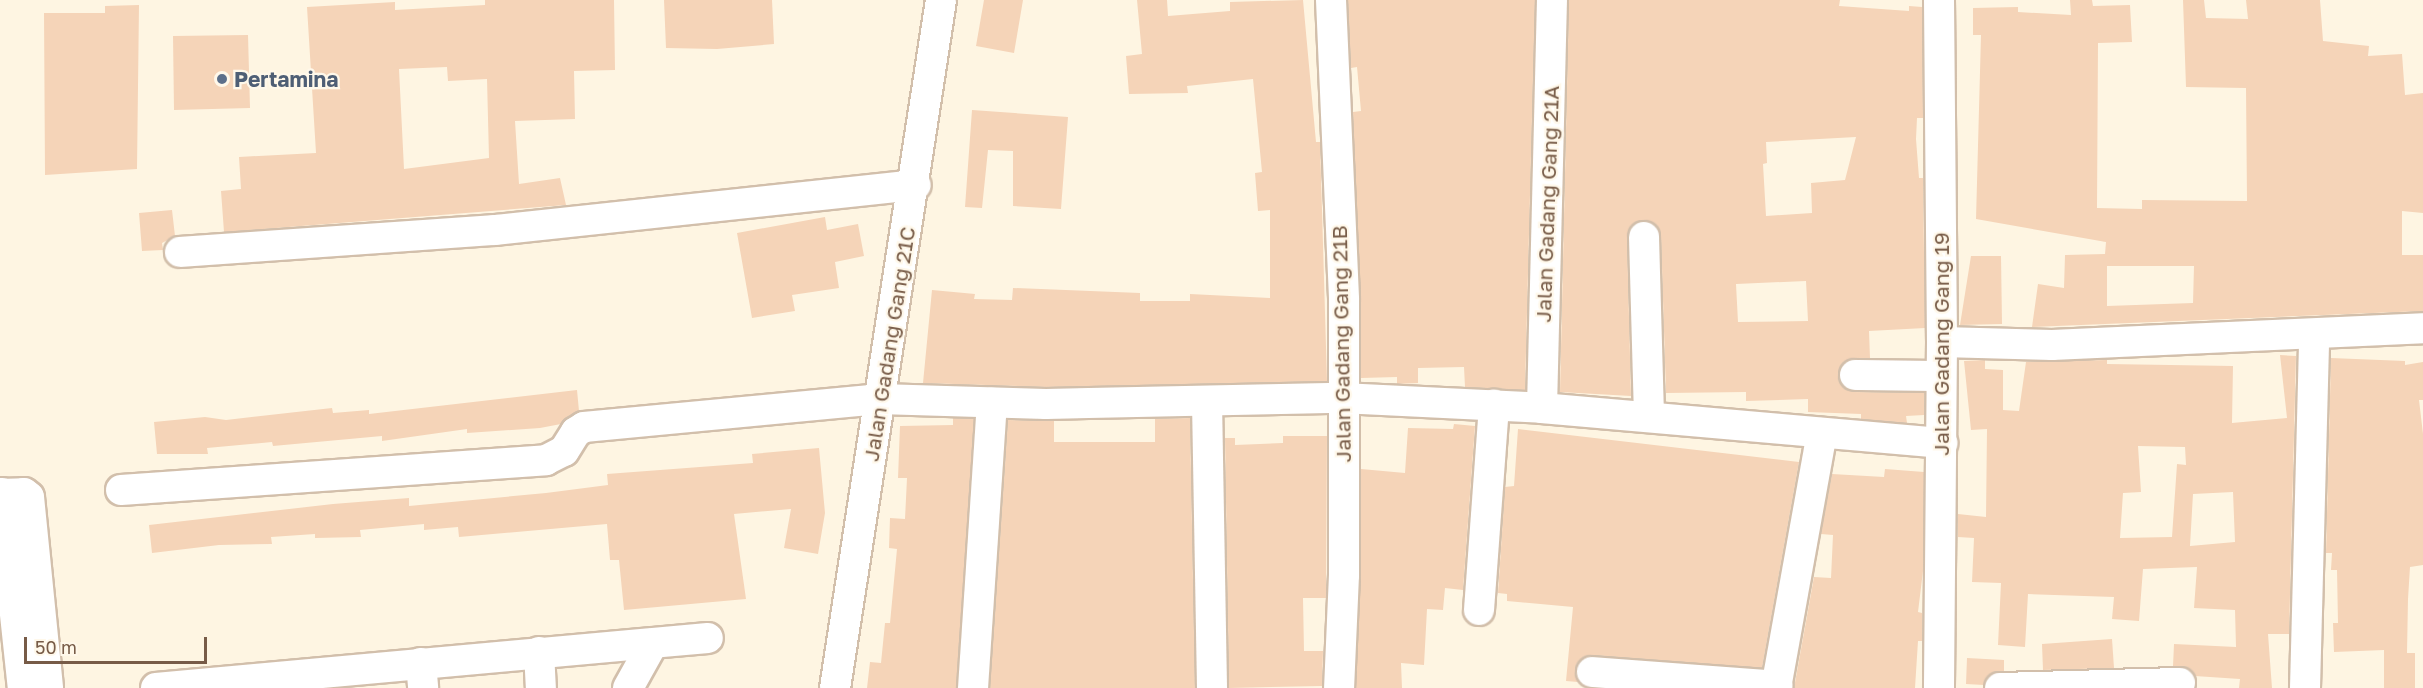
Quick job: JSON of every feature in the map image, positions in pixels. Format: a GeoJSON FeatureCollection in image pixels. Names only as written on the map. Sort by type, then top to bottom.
{"type":"FeatureCollection","features":[{"type":"Feature","properties":{"kind":"street","name":"Jalan Gadang Gang 21C"},"geometry":{"type":"LineString","coordinates":[[835,688],[879,399],[916,185],[941,0]]}},
{"type":"Feature","properties":{"kind":"street","name":"Jalan Gadang Gang 21B"},"geometry":{"type":"LineString","coordinates":[[1331,0],[1344,300],[1341,398],[1345,508],[1340,688]]}},
{"type":"Feature","properties":{"kind":"street","name":"Jalan Gadang Gang 21A"},"geometry":{"type":"LineString","coordinates":[[1542,408],[1552,0]]}},
{"type":"Feature","properties":{"kind":"street","name":"Jalan Gadang Gang 19"},"geometry":{"type":"LineString","coordinates":[[1939,0],[1942,342],[1939,688]]}},
{"type":"Feature","properties":{"kind":"street"},"geometry":{"type":"LineString","coordinates":[[180,252],[495,230],[916,185]]}},
{"type":"Feature","properties":{"kind":"street"},"geometry":{"type":"LineString","coordinates":[[1644,237],[1649,417]]}},
{"type":"Feature","properties":{"kind":"street"},"geometry":{"type":"LineString","coordinates":[[1942,342],[2052,345],[2314,335],[2423,328]]}},
{"type":"Feature","properties":{"kind":"street"},"geometry":{"type":"LineString","coordinates":[[2305,688],[2314,335]]}},
{"type":"Feature","properties":{"kind":"street"},"geometry":{"type":"LineString","coordinates":[[1855,375],[1940,376]]}},
{"type":"Feature","properties":{"kind":"street"},"geometry":{"type":"LineString","coordinates":[[121,490],[546,460],[564,451],[576,432],[584,428],[879,399],[992,403],[1341,398],[1542,408],[1941,443]]}},
{"type":"Feature","properties":{"kind":"street"},"geometry":{"type":"LineString","coordinates":[[1207,401],[1212,688]]}},
{"type":"Feature","properties":{"kind":"street"},"geometry":{"type":"LineString","coordinates":[[973,688],[992,403]]}},
{"type":"Feature","properties":{"kind":"street"},"geometry":{"type":"LineString","coordinates":[[1479,610],[1494,405]]}},
{"type":"Feature","properties":{"kind":"street"},"geometry":{"type":"LineString","coordinates":[[1592,672],[1777,687],[1822,433]]}},
{"type":"Feature","properties":{"kind":"street"},"geometry":{"type":"LineString","coordinates":[[1,493],[24,493],[29,497],[18,620],[23,688]]}},
{"type":"Feature","properties":{"kind":"street"},"geometry":{"type":"LineString","coordinates":[[18,620],[48,688]]}},
{"type":"Feature","properties":{"kind":"street"},"geometry":{"type":"LineString","coordinates":[[156,688],[422,676],[539,652],[708,638]]}},
{"type":"Feature","properties":{"kind":"street"},"geometry":{"type":"LineString","coordinates":[[628,688],[653,643]]}},
{"type":"Feature","properties":{"kind":"street"},"geometry":{"type":"LineString","coordinates":[[539,652],[541,688]]}},
{"type":"Feature","properties":{"kind":"street"},"geometry":{"type":"LineString","coordinates":[[2000,688],[2180,683]]}},
{"type":"Feature","properties":{"kind":"building"},"geometry":{"type":"Polygon","coordinates":[[[485,0],[614,0],[615,70],[574,71],[575,119],[515,121],[519,184],[560,178],[566,205],[224,232],[221,191],[241,189],[239,157],[316,153],[307,7],[395,2],[395,10],[485,5],[485,0]],[[447,67],[399,69],[404,169],[489,158],[487,79],[448,81],[447,67]]]}},
{"type":"Feature","properties":{"kind":"building"},"geometry":{"type":"Polygon","coordinates":[[[664,0],[772,0],[774,44],[717,49],[666,48],[664,0]]]}},
{"type":"Feature","properties":{"kind":"building"},"geometry":{"type":"Polygon","coordinates":[[[984,0],[1023,0],[1014,53],[976,46],[984,0]]]}},
{"type":"Feature","properties":{"kind":"building"},"geometry":{"type":"Polygon","coordinates":[[[1137,0],[1167,0],[1168,16],[1230,11],[1230,2],[1303,0],[1316,142],[1320,142],[1327,381],[1046,387],[923,383],[932,290],[975,294],[974,299],[1012,300],[1013,288],[1140,293],[1140,301],[1190,301],[1190,294],[1270,298],[1270,210],[1258,211],[1255,173],[1262,172],[1253,79],[1187,86],[1188,93],[1129,94],[1126,56],[1142,54],[1137,0]]]}},
{"type":"Feature","properties":{"kind":"building"},"geometry":{"type":"Polygon","coordinates":[[[1348,0],[1535,0],[1525,390],[1465,387],[1464,367],[1418,368],[1418,383],[1397,384],[1397,377],[1361,378],[1353,112],[1361,111],[1357,67],[1351,68],[1348,0]]]}},
{"type":"Feature","properties":{"kind":"building"},"geometry":{"type":"Polygon","coordinates":[[[1569,0],[1840,0],[1839,6],[1909,11],[1909,6],[1922,7],[1923,118],[1917,118],[1916,139],[1919,178],[1923,178],[1925,328],[1869,331],[1870,358],[1847,360],[1838,375],[1846,389],[1854,392],[1924,393],[1924,415],[1906,416],[1907,423],[1861,419],[1861,414],[1808,412],[1808,399],[1746,401],[1746,392],[1666,393],[1661,237],[1658,228],[1644,220],[1635,223],[1627,237],[1631,396],[1560,392],[1569,0]],[[1856,137],[1766,142],[1767,163],[1763,164],[1766,216],[1812,213],[1811,183],[1845,180],[1856,137]],[[1806,281],[1736,284],[1738,322],[1808,321],[1806,281]]]}},
{"type":"Feature","properties":{"kind":"building"},"geometry":{"type":"Polygon","coordinates":[[[2070,0],[2092,0],[2093,6],[2130,5],[2132,42],[2098,43],[2097,208],[2142,209],[2142,200],[2247,201],[2246,88],[2186,87],[2183,0],[2204,0],[2206,18],[2248,19],[2246,0],[2320,0],[2323,41],[2369,46],[2368,56],[2402,54],[2405,95],[2423,93],[2423,213],[2402,211],[2402,255],[2423,255],[2423,311],[2032,327],[2038,284],[2064,288],[2065,255],[2105,254],[2106,242],[1976,219],[1981,35],[1973,35],[1973,8],[2018,7],[2018,12],[2071,15],[2070,0]],[[2107,266],[2107,306],[2193,303],[2194,266],[2107,266]]]}},
{"type":"Feature","properties":{"kind":"building"},"geometry":{"type":"Polygon","coordinates":[[[139,5],[137,169],[45,175],[44,13],[105,13],[105,6],[139,5]]]}},
{"type":"Feature","properties":{"kind":"building"},"geometry":{"type":"Polygon","coordinates":[[[248,35],[250,108],[174,110],[173,36],[248,35]]]}},
{"type":"Feature","properties":{"kind":"building"},"geometry":{"type":"Polygon","coordinates":[[[972,110],[1068,117],[1061,209],[1013,206],[1013,151],[988,150],[982,208],[965,207],[972,110]]]}},
{"type":"Feature","properties":{"kind":"building"},"geometry":{"type":"Polygon","coordinates":[[[172,210],[175,236],[162,243],[163,250],[142,251],[139,213],[172,210]]]}},
{"type":"Feature","properties":{"kind":"building"},"geometry":{"type":"Polygon","coordinates":[[[825,217],[827,230],[858,224],[864,256],[835,262],[839,288],[792,295],[795,311],[752,318],[737,233],[825,217]]]}},
{"type":"Feature","properties":{"kind":"building"},"geometry":{"type":"Polygon","coordinates":[[[1971,256],[2001,256],[2002,324],[1960,325],[1971,256]]]}},
{"type":"Feature","properties":{"kind":"building"},"geometry":{"type":"Polygon","coordinates":[[[2280,355],[2296,356],[2289,634],[2268,634],[2272,688],[2239,688],[2240,679],[2195,676],[2188,668],[2173,666],[2174,644],[2236,647],[2235,610],[2194,608],[2197,567],[2143,569],[2139,621],[2112,619],[2114,597],[2028,594],[2025,647],[1998,645],[2001,583],[1972,582],[1974,538],[1958,537],[1958,514],[1986,517],[1987,429],[1971,430],[1964,361],[1985,360],[1985,369],[2003,370],[2003,410],[2019,411],[2026,362],[2107,360],[2107,364],[2233,366],[2232,423],[2287,418],[2280,355]],[[2138,446],[2141,492],[2123,493],[2120,538],[2172,537],[2177,464],[2186,465],[2185,447],[2138,446]],[[2233,492],[2193,494],[2190,546],[2235,542],[2233,492]]]}},
{"type":"Feature","properties":{"kind":"building"},"geometry":{"type":"Polygon","coordinates":[[[2331,358],[2405,361],[2405,365],[2423,362],[2423,400],[2419,400],[2423,434],[2423,565],[2410,567],[2408,599],[2407,653],[2415,653],[2415,688],[2384,688],[2384,650],[2334,652],[2333,623],[2338,623],[2337,570],[2331,570],[2332,553],[2326,553],[2331,358]]]}},
{"type":"Feature","properties":{"kind":"building"},"geometry":{"type":"Polygon","coordinates":[[[577,390],[579,411],[561,424],[540,428],[467,433],[467,429],[382,441],[382,436],[273,446],[272,442],[207,448],[208,454],[157,454],[154,422],[205,417],[226,420],[332,408],[333,413],[369,410],[369,414],[577,390]]]}},
{"type":"Feature","properties":{"kind":"building"},"geometry":{"type":"Polygon","coordinates":[[[953,418],[974,419],[956,688],[867,688],[870,662],[881,663],[885,623],[890,623],[897,549],[889,548],[890,518],[905,519],[907,478],[898,478],[900,426],[953,425],[953,418]]]}},
{"type":"Feature","properties":{"kind":"building"},"geometry":{"type":"Polygon","coordinates":[[[1190,418],[1195,688],[990,688],[1008,420],[1054,421],[1054,442],[1155,442],[1155,419],[1190,418]]]}},
{"type":"Feature","properties":{"kind":"building"},"geometry":{"type":"Polygon","coordinates":[[[1454,424],[1475,426],[1463,590],[1445,588],[1443,610],[1427,609],[1424,665],[1401,663],[1402,688],[1356,688],[1361,469],[1405,473],[1408,428],[1453,429],[1454,424]]]}},
{"type":"Feature","properties":{"kind":"building"},"geometry":{"type":"Polygon","coordinates":[[[1518,429],[1799,462],[1762,668],[1593,655],[1577,663],[1575,671],[1578,682],[1566,681],[1573,607],[1507,601],[1507,594],[1498,593],[1505,487],[1514,486],[1518,429]]]}},
{"type":"Feature","properties":{"kind":"building"},"geometry":{"type":"Polygon","coordinates":[[[1283,436],[1327,436],[1326,598],[1303,598],[1304,651],[1323,651],[1322,686],[1229,688],[1225,438],[1235,438],[1235,445],[1283,443],[1283,436]]]}},
{"type":"Feature","properties":{"kind":"building"},"geometry":{"type":"Polygon","coordinates":[[[819,448],[825,513],[818,554],[784,548],[791,509],[734,514],[746,599],[624,610],[619,560],[610,560],[607,524],[459,537],[458,527],[424,530],[424,524],[360,530],[361,537],[315,538],[315,534],[271,537],[272,544],[219,545],[152,553],[149,525],[333,504],[409,498],[409,506],[546,493],[608,485],[607,474],[753,463],[752,454],[819,448]]]}},
{"type":"Feature","properties":{"kind":"building"},"geometry":{"type":"Polygon","coordinates":[[[1885,469],[1924,472],[1923,571],[1918,612],[1922,613],[1922,641],[1918,641],[1915,688],[1794,688],[1814,577],[1831,578],[1833,535],[1821,534],[1832,474],[1884,477],[1885,469]]]}},
{"type":"Feature","properties":{"kind":"building"},"geometry":{"type":"Polygon","coordinates":[[[2112,639],[2114,668],[2043,670],[2042,644],[2112,639]]]}},
{"type":"Feature","properties":{"kind":"building"},"geometry":{"type":"Polygon","coordinates":[[[1967,658],[2004,660],[2004,671],[1991,674],[1984,685],[1966,684],[1967,658]]]}},
{"type":"Feature","properties":{"kind":"place","name":"Pertamina"},"geometry":{"type":"Point","coordinates":[222,79]}}]}
